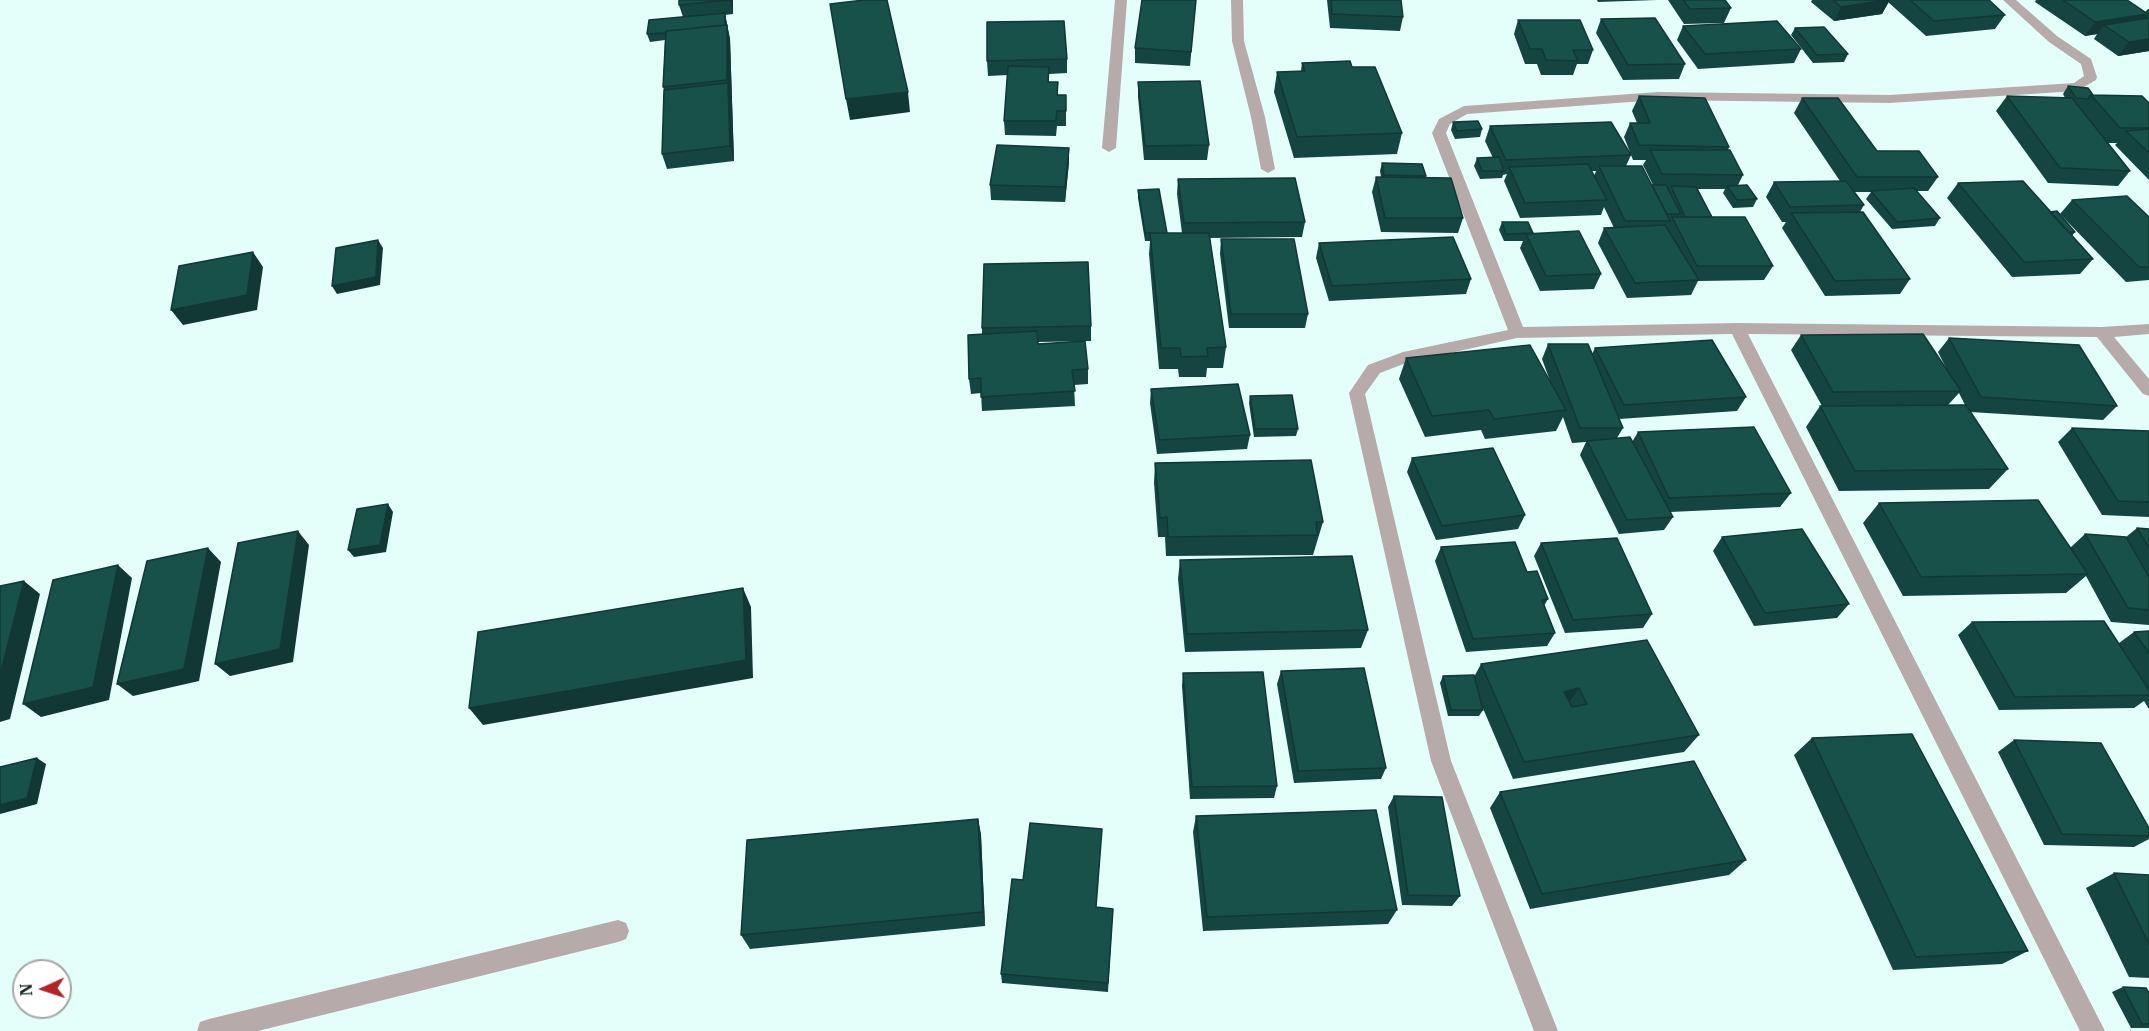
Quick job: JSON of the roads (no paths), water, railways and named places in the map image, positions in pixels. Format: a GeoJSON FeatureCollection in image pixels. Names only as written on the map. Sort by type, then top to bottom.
{"type":"FeatureCollection","features":[{"type":"Feature","properties":{"kind":"street"},"geometry":{"type":"LineString","coordinates":[[1109,148],[1121,0]]}},
{"type":"Feature","properties":{"kind":"street"},"geometry":{"type":"LineString","coordinates":[[1236,0],[1238,42],[1258,117],[1268,169]]}},
{"type":"Feature","properties":{"kind":"street"},"geometry":{"type":"LineString","coordinates":[[1517,333],[1439,133],[1444,122],[1464,110],[1658,96],[1890,99],[2077,87],[2091,77],[2087,62],[2053,39],[2009,0]]}},
{"type":"Feature","properties":{"kind":"street"},"geometry":{"type":"LineString","coordinates":[[1737,328],[2093,1031]]}},
{"type":"Feature","properties":{"kind":"street"},"geometry":{"type":"LineString","coordinates":[[1546,1031],[1441,761],[1357,393],[1374,369],[1403,358],[1517,333],[1737,328],[2100,332],[2149,329]]}},
{"type":"Feature","properties":{"kind":"street"},"geometry":{"type":"LineString","coordinates":[[2100,332],[2149,390]]}},
{"type":"Feature","properties":{"kind":"street"},"geometry":{"type":"LineString","coordinates":[[209,1031],[618,931]]}}]}
